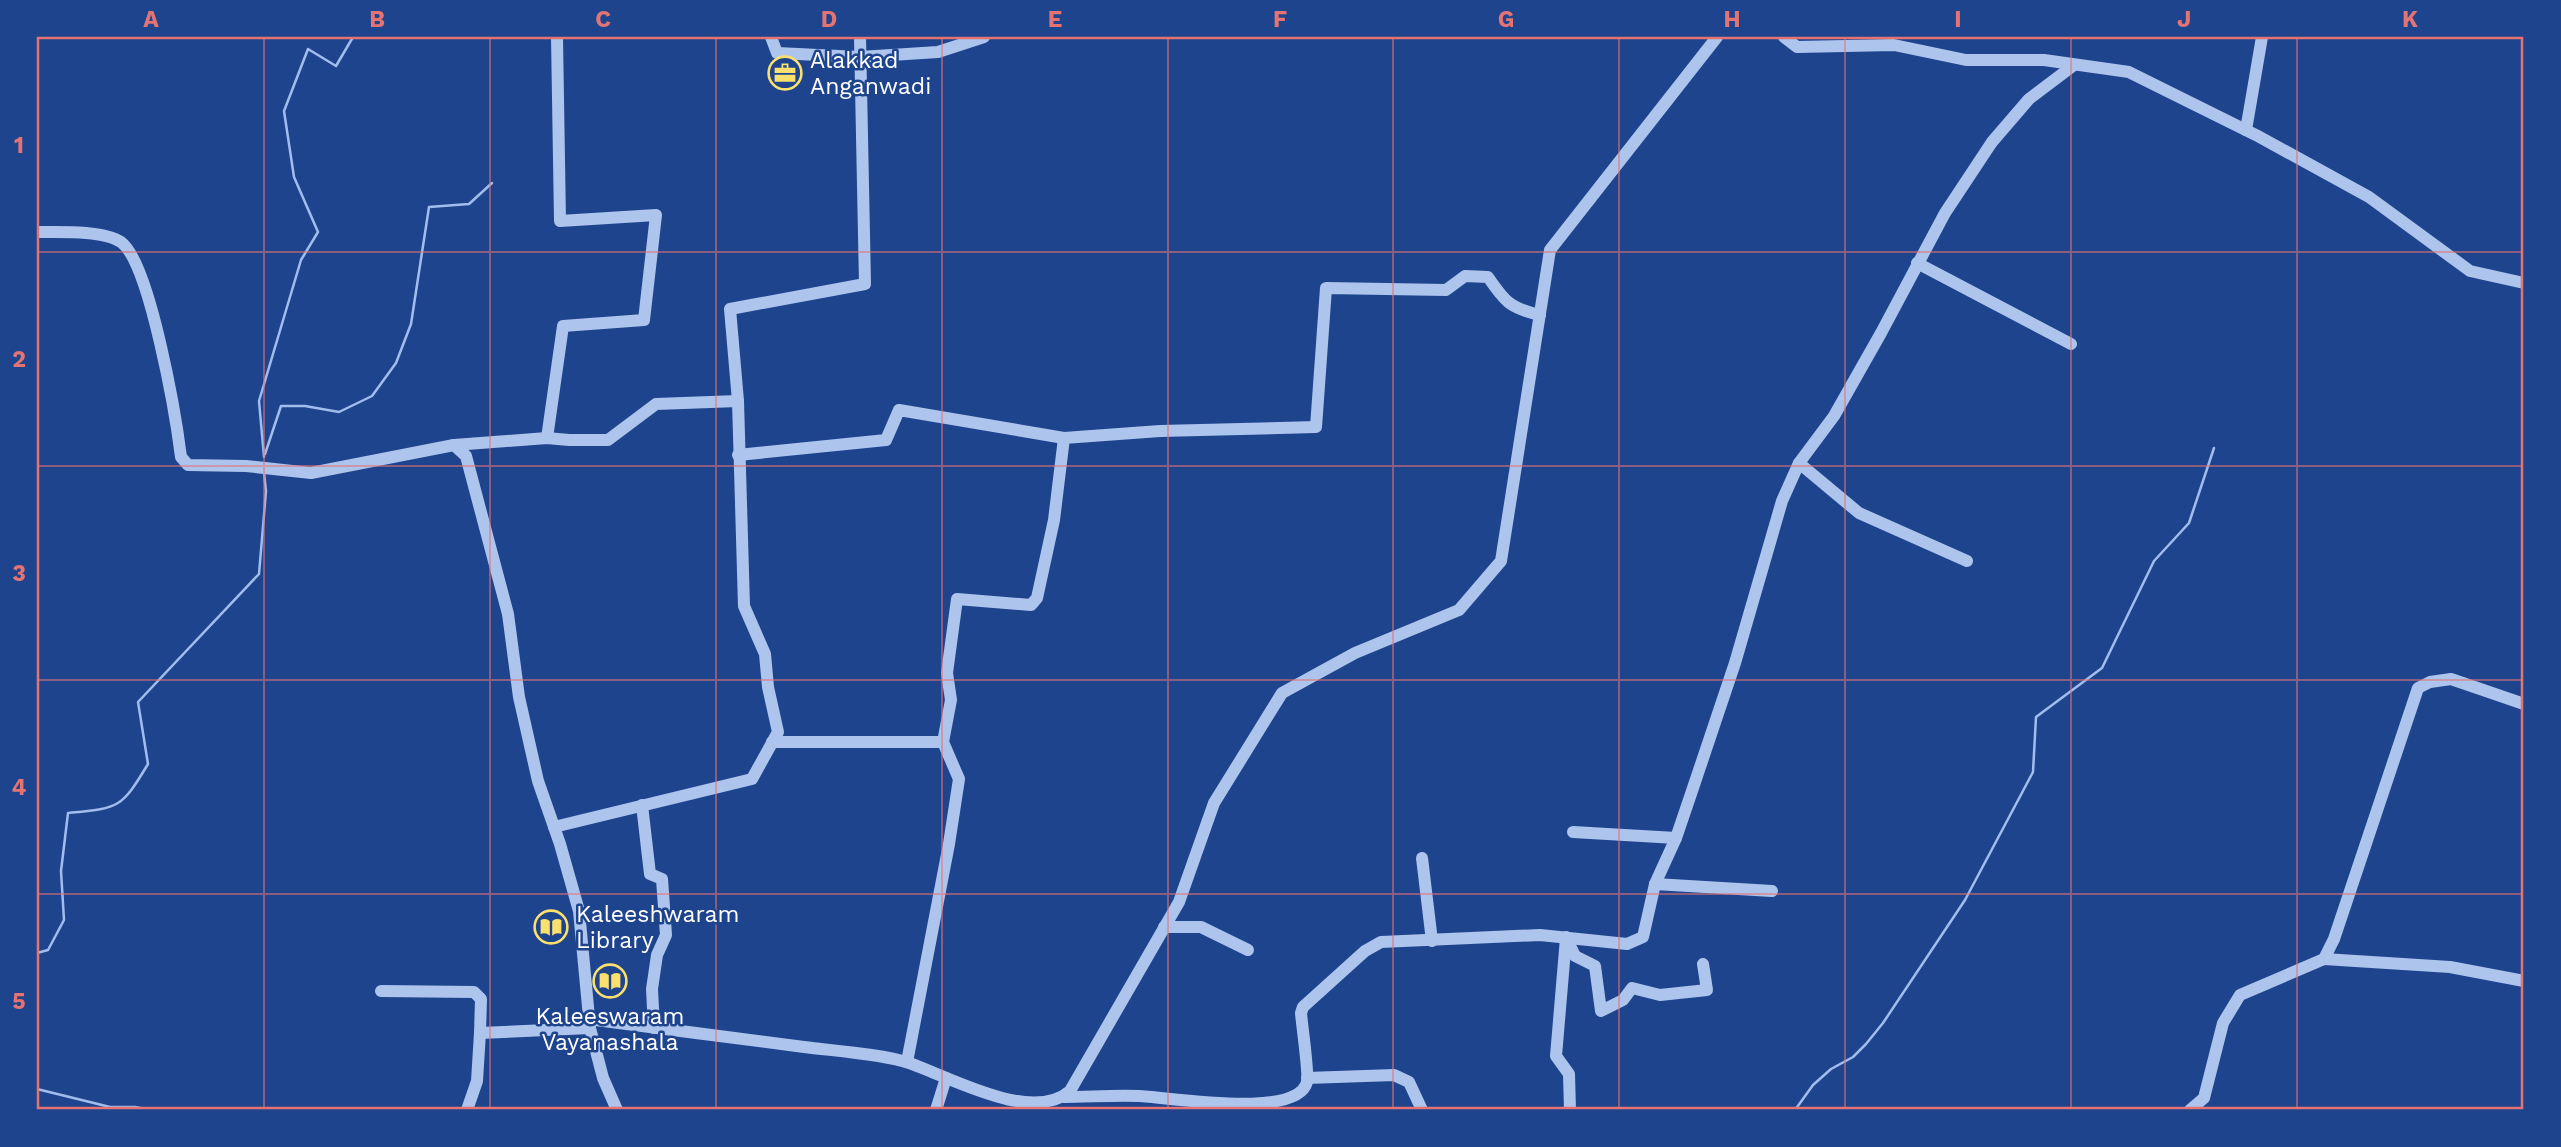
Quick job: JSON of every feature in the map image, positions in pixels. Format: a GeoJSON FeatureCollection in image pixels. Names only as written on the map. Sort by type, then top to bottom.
{"type":"FeatureCollection","features":[{"type":"Feature","properties":{"kind":"street"},"geometry":{"type":"LineString","coordinates":[[547,438],[563,326],[644,320],[656,215],[559,221],[557,37]]}},
{"type":"Feature","properties":{"kind":"street"},"geometry":{"type":"LineString","coordinates":[[771,37],[777,53],[860,57],[938,52],[984,37]]}},
{"type":"Feature","properties":{"kind":"street"},"geometry":{"type":"LineString","coordinates":[[554,827],[752,779],[778,732],[768,687],[765,654],[744,606],[738,401],[730,309],[865,284],[860,37]]}},
{"type":"Feature","properties":{"kind":"street"},"geometry":{"type":"LineString","coordinates":[[480,1033],[589,1023],[654,1028],[907,1062],[983,1093],[1017,1100],[1040,1102],[1063,1097],[1070,1091],[1179,902],[1214,803],[1282,692],[1355,653],[1459,610],[1501,561],[1550,250],[1717,37]]}},
{"type":"Feature","properties":{"kind":"street"},"geometry":{"type":"LineString","coordinates":[[1784,37],[1797,47],[1894,45],[1966,61],[2044,61],[2129,72],[2246,130],[2369,197],[2470,271],[2524,283]]}},
{"type":"Feature","properties":{"kind":"street"},"geometry":{"type":"LineString","coordinates":[[2246,130],[2262,37]]}},
{"type":"Feature","properties":{"kind":"street"},"geometry":{"type":"LineString","coordinates":[[1063,1097],[1084,1104],[1138,1096],[1171,1104],[1245,1104],[1283,1101],[1301,1093],[1308,1081],[1301,1013],[1306,1004],[1375,944],[1507,936],[1566,937],[1627,944],[1643,937],[1655,884],[1676,838],[1735,663],[1782,501],[1799,463],[1846,394],[1945,213],[1992,142],[2029,99],[2074,65]]}},
{"type":"Feature","properties":{"kind":"street"},"geometry":{"type":"LineString","coordinates":[[37,232],[105,236],[119,241],[128,249],[154,313],[181,457],[188,465],[246,466],[311,473],[454,445],[547,438],[608,440],[656,404],[738,401]]}},
{"type":"Feature","properties":{"kind":"street"},"geometry":{"type":"LineString","coordinates":[[1917,263],[2071,344]]}},
{"type":"Feature","properties":{"kind":"street"},"geometry":{"type":"LineString","coordinates":[[738,456],[886,440],[899,410],[1063,438],[1160,431],[1316,427],[1326,288],[1446,290],[1465,276],[1488,277],[1501,296],[1517,310],[1540,315]]}},
{"type":"Feature","properties":{"kind":"street"},"geometry":{"type":"LineString","coordinates":[[907,1062],[959,779],[943,742],[951,700],[947,673],[957,599],[1031,605],[1037,598],[1055,520],[1063,438]]}},
{"type":"Feature","properties":{"kind":"street"},"geometry":{"type":"LineString","coordinates":[[454,445],[466,456],[508,614],[519,697],[538,781],[579,911],[589,1023],[603,1078],[617,1110]]}},
{"type":"Feature","properties":{"kind":"street"},"geometry":{"type":"LineString","coordinates":[[1799,463],[1859,513],[1967,561]]}},
{"type":"Feature","properties":{"kind":"street"},"geometry":{"type":"LineString","coordinates":[[2324,958],[2333,939],[2418,688],[2430,682],[2451,679],[2524,704]]}},
{"type":"Feature","properties":{"kind":"street"},"geometry":{"type":"LineString","coordinates":[[772,742],[943,742]]}},
{"type":"Feature","properties":{"kind":"street"},"geometry":{"type":"LineString","coordinates":[[642,805],[650,874],[662,880],[666,936],[657,955],[652,989],[654,1028]]}},
{"type":"Feature","properties":{"kind":"street"},"geometry":{"type":"LineString","coordinates":[[1573,832],[1676,838]]}},
{"type":"Feature","properties":{"kind":"street"},"geometry":{"type":"LineString","coordinates":[[1422,858],[1432,941]]}},
{"type":"Feature","properties":{"kind":"street"},"geometry":{"type":"LineString","coordinates":[[1655,884],[1772,891]]}},
{"type":"Feature","properties":{"kind":"street"},"geometry":{"type":"LineString","coordinates":[[1164,927],[1201,927],[1248,950]]}},
{"type":"Feature","properties":{"kind":"street"},"geometry":{"type":"LineString","coordinates":[[1566,937],[1575,956],[1595,966],[1601,1011],[1623,1000],[1632,988],[1660,995],[1707,990],[1703,964]]}},
{"type":"Feature","properties":{"kind":"street"},"geometry":{"type":"LineString","coordinates":[[1566,937],[1556,1056],[1569,1074],[1570,1110]]}},
{"type":"Feature","properties":{"kind":"street"},"geometry":{"type":"LineString","coordinates":[[2190,1110],[2204,1098],[2223,1023],[2240,995],[2324,958],[2450,967],[2524,981]]}},
{"type":"Feature","properties":{"kind":"street"},"geometry":{"type":"LineString","coordinates":[[382,991],[474,992],[481,999],[477,1081],[467,1110]]}},
{"type":"Feature","properties":{"kind":"street"},"geometry":{"type":"LineString","coordinates":[[1307,1078],[1395,1075],[1409,1082],[1422,1110]]}},
{"type":"Feature","properties":{"kind":"street"},"geometry":{"type":"LineString","coordinates":[[936,1110],[946,1078]]}},
{"type":"Feature","properties":{"kind":"waterway"},"geometry":{"type":"LineString","coordinates":[[264,457],[259,401],[301,260],[318,232],[294,177],[284,111],[308,49],[336,66],[353,37]]}},
{"type":"Feature","properties":{"kind":"waterway"},"geometry":{"type":"LineString","coordinates":[[265,454],[281,406],[305,406],[339,412],[372,396],[396,363],[411,324],[429,207],[469,204],[492,183]]}},
{"type":"Feature","properties":{"kind":"waterway"},"geometry":{"type":"LineString","coordinates":[[1795,1110],[1813,1085],[1831,1069],[1853,1057],[1866,1044],[1883,1023],[1965,900],[2033,772],[2036,717],[2102,668],[2154,561],[2189,523],[2214,448]]}},
{"type":"Feature","properties":{"kind":"waterway"},"geometry":{"type":"LineString","coordinates":[[37,953],[48,950],[64,920],[61,871],[68,813],[109,807],[117,804],[131,790],[148,764],[138,702],[259,574],[266,491],[264,473]]}},
{"type":"Feature","properties":{"kind":"waterway"},"geometry":{"type":"LineString","coordinates":[[37,1089],[110,1107],[151,1110]]}},
{"type":"Feature","properties":{"kind":"place","name":"Alakkad Anganwadi"},"geometry":{"type":"Point","coordinates":[785,73]}},
{"type":"Feature","properties":{"kind":"place","name":"Kaleeshwaram Library"},"geometry":{"type":"Point","coordinates":[551,927]}},
{"type":"Feature","properties":{"kind":"place","name":"Kaleeswaram Vayanashala"},"geometry":{"type":"Point","coordinates":[610,981]}}]}
